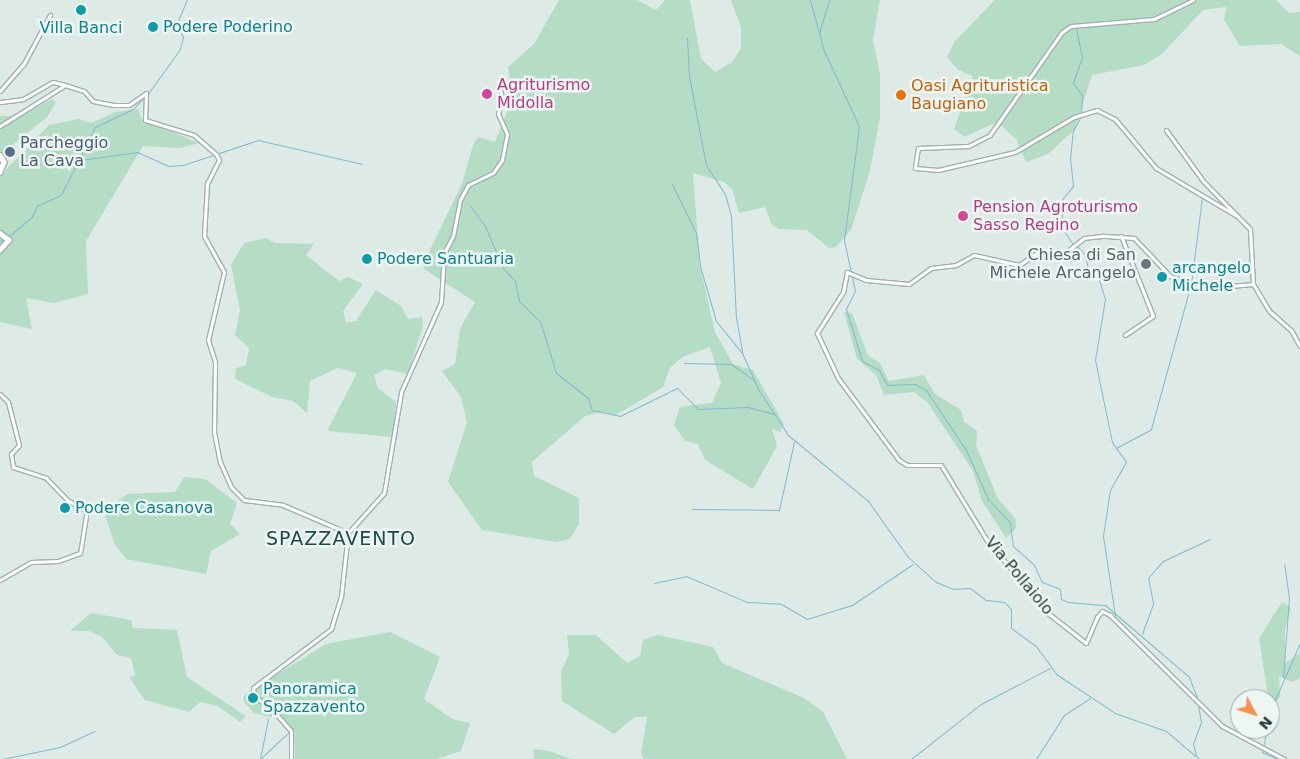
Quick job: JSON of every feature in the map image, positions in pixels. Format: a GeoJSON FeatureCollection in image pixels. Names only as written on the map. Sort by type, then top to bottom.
{"type":"FeatureCollection","features":[{"type":"Feature","properties":{"kind":"street"},"geometry":{"type":"LineString","coordinates":[[1194,0],[1154,18],[1071,26],[1062,32],[990,136],[968,146],[918,148],[915,168],[938,170],[1015,152],[1074,117],[1097,110],[1115,118],[1156,168],[1237,216]]}},
{"type":"Feature","properties":{"kind":"street"},"geometry":{"type":"LineString","coordinates":[[0,91],[23,65],[50,15]]}},
{"type":"Feature","properties":{"kind":"street"},"geometry":{"type":"LineString","coordinates":[[0,102],[24,99],[53,82],[84,91],[93,101],[114,105],[129,104],[146,93],[147,120],[194,135],[218,157],[207,184],[204,236],[224,272],[208,340],[215,362],[215,441],[230,488],[244,500],[283,506],[350,533]]}},
{"type":"Feature","properties":{"kind":"street"},"geometry":{"type":"LineString","coordinates":[[291,759],[291,731],[271,708],[254,696],[253,688],[331,629],[341,597],[350,533],[384,493],[401,392],[441,302],[444,253],[453,236],[460,200],[468,185],[493,173],[502,160],[507,134],[498,114],[502,98],[499,84]]}},
{"type":"Feature","properties":{"kind":"street"},"geometry":{"type":"LineString","coordinates":[[0,126],[65,85]]}},
{"type":"Feature","properties":{"kind":"street"},"geometry":{"type":"LineString","coordinates":[[1166,130],[1201,176],[1252,234],[1253,284],[1269,310],[1291,330],[1300,346]]}},
{"type":"Feature","properties":{"kind":"street"},"geometry":{"type":"LineString","coordinates":[[0,155],[4,162],[0,172]]}},
{"type":"Feature","properties":{"kind":"street"},"geometry":{"type":"LineString","coordinates":[[0,233],[8,237],[0,250]]}},
{"type":"Feature","properties":{"kind":"street"},"geometry":{"type":"LineString","coordinates":[[1121,236],[1144,245],[1170,276],[1199,285],[1253,284]]}},
{"type":"Feature","properties":{"kind":"street"},"geometry":{"type":"LineString","coordinates":[[1121,236],[1153,316],[1125,335]]}},
{"type":"Feature","properties":{"kind":"street","name":"Via Pollaiolo"},"geometry":{"type":"LineString","coordinates":[[1121,236],[1084,238],[1066,252],[1035,254],[1019,265],[974,255],[956,264],[931,268],[917,283],[866,280],[848,272],[843,292],[818,328],[818,337],[838,378],[900,460],[907,465],[941,465],[986,539],[1049,614],[1086,643],[1096,617],[1102,611],[1110,615],[1222,726],[1284,759]]}},
{"type":"Feature","properties":{"kind":"street"},"geometry":{"type":"LineString","coordinates":[[0,394],[8,402],[19,445],[11,454],[13,467],[46,478],[67,500],[86,510],[80,553],[58,561],[30,562],[0,580]]}},
{"type":"Feature","properties":{"kind":"green space"},"geometry":{"type":"Polygon","coordinates":[[[559,0],[637,0],[656,10],[665,0],[690,0],[701,59],[715,72],[732,62],[741,48],[741,27],[731,0],[880,0],[873,40],[880,74],[880,117],[870,171],[851,230],[836,247],[829,248],[807,230],[779,229],[772,225],[765,207],[739,213],[732,189],[724,182],[693,173],[700,266],[715,332],[733,364],[753,370],[784,424],[780,432],[772,429],[777,446],[753,489],[705,460],[698,444],[685,441],[674,425],[680,407],[712,403],[721,383],[710,347],[682,357],[670,368],[663,387],[616,415],[603,412],[585,416],[532,462],[534,476],[579,498],[579,524],[570,539],[557,542],[482,530],[448,482],[467,422],[461,397],[442,371],[455,364],[460,329],[475,302],[424,269],[424,262],[462,184],[473,145],[478,137],[495,142],[513,97],[508,67],[534,44],[559,0]]]}},
{"type":"Feature","properties":{"kind":"green space"},"geometry":{"type":"Polygon","coordinates":[[[995,0],[1276,0],[1289,13],[1300,12],[1300,56],[1281,44],[1240,46],[1224,20],[1226,7],[1203,10],[1162,54],[1144,65],[1092,75],[1075,129],[1048,154],[1026,162],[1016,139],[997,122],[964,137],[954,129],[973,76],[958,70],[947,57],[955,41],[995,0]]]}},
{"type":"Feature","properties":{"kind":"green space"},"geometry":{"type":"Polygon","coordinates":[[[52,99],[56,102],[47,117],[0,155],[0,116],[21,116],[52,99]]]}},
{"type":"Feature","properties":{"kind":"green space"},"geometry":{"type":"Polygon","coordinates":[[[138,109],[142,119],[199,143],[180,148],[143,146],[86,241],[88,294],[54,303],[26,298],[32,329],[0,322],[0,176],[49,125],[79,119],[91,123],[116,112],[138,109]]]}},
{"type":"Feature","properties":{"kind":"green space"},"geometry":{"type":"Polygon","coordinates":[[[266,238],[275,243],[314,244],[306,255],[339,281],[348,277],[363,284],[343,311],[346,323],[356,321],[376,290],[401,306],[408,319],[422,317],[423,326],[408,374],[385,369],[374,375],[378,388],[396,402],[393,437],[327,431],[357,373],[337,368],[310,381],[307,413],[293,401],[272,397],[235,379],[236,368],[246,365],[249,348],[235,335],[240,310],[231,265],[244,243],[266,238]]]}},
{"type":"Feature","properties":{"kind":"green space"},"geometry":{"type":"Polygon","coordinates":[[[844,312],[852,313],[868,356],[880,363],[889,381],[924,375],[935,394],[961,410],[964,422],[977,431],[976,445],[997,497],[1016,520],[1016,528],[1006,538],[982,501],[973,471],[927,402],[914,392],[884,395],[876,375],[857,359],[844,312]]]}},
{"type":"Feature","properties":{"kind":"green space"},"geometry":{"type":"Polygon","coordinates":[[[184,477],[205,479],[237,503],[230,524],[240,534],[211,551],[206,574],[126,559],[115,545],[104,512],[127,494],[175,492],[184,477]]]}},
{"type":"Feature","properties":{"kind":"green space"},"geometry":{"type":"Polygon","coordinates":[[[1282,602],[1291,608],[1285,628],[1285,663],[1300,653],[1300,678],[1292,682],[1279,676],[1280,689],[1267,689],[1259,638],[1282,602]]]}},
{"type":"Feature","properties":{"kind":"green space"},"geometry":{"type":"Polygon","coordinates":[[[91,613],[131,620],[133,628],[177,630],[187,677],[246,716],[240,722],[218,706],[200,702],[189,712],[145,700],[129,677],[135,676],[131,658],[117,655],[102,637],[89,631],[70,631],[91,613]]]}},
{"type":"Feature","properties":{"kind":"green space"},"geometry":{"type":"Polygon","coordinates":[[[390,632],[440,657],[424,699],[452,719],[470,723],[461,751],[437,759],[295,759],[294,730],[284,720],[254,713],[245,703],[243,697],[250,691],[326,644],[390,632]]]}},
{"type":"Feature","properties":{"kind":"green space"},"geometry":{"type":"Polygon","coordinates":[[[567,635],[596,635],[627,663],[640,656],[643,640],[658,635],[713,647],[722,663],[804,698],[823,712],[847,759],[644,759],[641,754],[647,717],[635,717],[614,734],[562,701],[561,672],[569,654],[567,635]]]}},
{"type":"Feature","properties":{"kind":"green space"},"geometry":{"type":"Polygon","coordinates":[[[533,749],[549,751],[571,759],[534,759],[533,749]]]}},
{"type":"Feature","properties":{"kind":"waterway"},"geometry":{"type":"LineString","coordinates":[[147,95],[180,49],[183,37],[177,23],[187,0]]}},
{"type":"Feature","properties":{"kind":"waterway"},"geometry":{"type":"LineString","coordinates":[[810,0],[824,51],[859,126],[844,240],[855,291],[846,309],[862,361],[879,370],[887,385],[915,384],[926,390],[966,450],[988,499],[1010,523],[1013,546],[1034,565],[1042,582],[1060,589],[1061,599],[1068,602],[1105,605],[1189,677],[1198,701]]}},
{"type":"Feature","properties":{"kind":"waterway"},"geometry":{"type":"LineString","coordinates":[[819,33],[829,0]]}},
{"type":"Feature","properties":{"kind":"waterway"},"geometry":{"type":"LineString","coordinates":[[1076,29],[1082,57],[1073,83],[1082,95],[1081,112]]}},
{"type":"Feature","properties":{"kind":"waterway"},"geometry":{"type":"LineString","coordinates":[[687,38],[689,76],[706,165],[725,194],[731,216],[736,317],[743,355],[758,389],[788,435],[868,501],[908,557],[936,582],[953,589],[970,588],[986,600],[1004,602],[1011,609],[1011,628],[1036,646],[1056,674],[1115,713],[1166,731],[1199,759]]}},
{"type":"Feature","properties":{"kind":"waterway"},"geometry":{"type":"LineString","coordinates":[[8,237],[31,218],[37,206],[61,195],[95,127],[133,109],[144,97]]}},
{"type":"Feature","properties":{"kind":"waterway"},"geometry":{"type":"LineString","coordinates":[[1072,243],[1064,231],[1060,202],[1073,186],[1070,158],[1073,131],[1080,118]]}},
{"type":"Feature","properties":{"kind":"waterway"},"geometry":{"type":"LineString","coordinates":[[80,160],[137,152],[168,166],[183,165],[258,140],[362,164]]}},
{"type":"Feature","properties":{"kind":"waterway"},"geometry":{"type":"LineString","coordinates":[[672,184],[696,233],[700,266],[716,321],[742,353]]}},
{"type":"Feature","properties":{"kind":"waterway"},"geometry":{"type":"LineString","coordinates":[[1116,448],[1151,429],[1191,284],[1202,197]]}},
{"type":"Feature","properties":{"kind":"waterway"},"geometry":{"type":"LineString","coordinates":[[470,206],[485,226],[503,268],[515,281],[519,301],[540,321],[556,373],[588,398],[592,410],[620,416],[677,388],[698,409],[748,407],[774,414]]}},
{"type":"Feature","properties":{"kind":"waterway"},"geometry":{"type":"LineString","coordinates":[[0,241],[4,239]]}},
{"type":"Feature","properties":{"kind":"waterway"},"geometry":{"type":"LineString","coordinates":[[1077,246],[1085,255],[1088,269],[1097,273],[1105,299],[1095,360],[1112,442],[1126,462],[1110,490],[1103,536],[1115,615]]}},
{"type":"Feature","properties":{"kind":"waterway"},"geometry":{"type":"LineString","coordinates":[[684,363],[731,364],[754,380]]}},
{"type":"Feature","properties":{"kind":"waterway"},"geometry":{"type":"LineString","coordinates":[[692,509],[779,510],[794,442]]}},
{"type":"Feature","properties":{"kind":"waterway"},"geometry":{"type":"LineString","coordinates":[[1142,634],[1153,603],[1148,578],[1163,561],[1210,539]]}},
{"type":"Feature","properties":{"kind":"waterway"},"geometry":{"type":"LineString","coordinates":[[654,583],[686,576],[747,602],[781,604],[807,619],[852,605],[913,564]]}},
{"type":"Feature","properties":{"kind":"waterway"},"geometry":{"type":"LineString","coordinates":[[1283,677],[1289,598],[1284,564]]}},
{"type":"Feature","properties":{"kind":"waterway"},"geometry":{"type":"LineString","coordinates":[[1280,689],[1300,643]]}},
{"type":"Feature","properties":{"kind":"waterway"},"geometry":{"type":"LineString","coordinates":[[911,759],[981,704],[1050,668]]}},
{"type":"Feature","properties":{"kind":"waterway"},"geometry":{"type":"LineString","coordinates":[[1036,759],[1064,715],[1090,698]]}},
{"type":"Feature","properties":{"kind":"waterway"},"geometry":{"type":"LineString","coordinates":[[1196,755],[1193,744],[1201,722],[1198,705]]}},
{"type":"Feature","properties":{"kind":"waterway"},"geometry":{"type":"LineString","coordinates":[[260,759],[268,719]]}},
{"type":"Feature","properties":{"kind":"waterway"},"geometry":{"type":"LineString","coordinates":[[2,759],[60,747],[95,731]]}},
{"type":"Feature","properties":{"kind":"waterway"},"geometry":{"type":"LineString","coordinates":[[260,759],[289,732]]}},
{"type":"Feature","properties":{"kind":"waterway"},"geometry":{"type":"LineString","coordinates":[[1265,739],[1262,752],[1277,759]]}},
{"type":"Feature","properties":{"kind":"place","name":"Villa Banci"},"geometry":{"type":"Point","coordinates":[81,10]}},
{"type":"Feature","properties":{"kind":"place","name":"Podere Poderino"},"geometry":{"type":"Point","coordinates":[153,27]}},
{"type":"Feature","properties":{"kind":"place","name":"Agriturismo Midolla"},"geometry":{"type":"Point","coordinates":[487,94]}},
{"type":"Feature","properties":{"kind":"place","name":"Oasi Agrituristica Baugiano"},"geometry":{"type":"Point","coordinates":[901,95]}},
{"type":"Feature","properties":{"kind":"place","name":"Parcheggio La Cava"},"geometry":{"type":"Point","coordinates":[10,152]}},
{"type":"Feature","properties":{"kind":"place","name":"Pension Agroturismo Sasso Regino"},"geometry":{"type":"Point","coordinates":[963,216]}},
{"type":"Feature","properties":{"kind":"place","name":"Podere Santuaria"},"geometry":{"type":"Point","coordinates":[367,259]}},
{"type":"Feature","properties":{"kind":"place","name":"Chiesa di San Michele Arcangelo"},"geometry":{"type":"Point","coordinates":[1146,264]}},
{"type":"Feature","properties":{"kind":"place","name":"arcangelo Michele"},"geometry":{"type":"Point","coordinates":[1162,277]}},
{"type":"Feature","properties":{"kind":"place","name":"Podere Casanova"},"geometry":{"type":"Point","coordinates":[65,508]}},
{"type":"Feature","properties":{"kind":"place","name":"Panoramica Spazzavento"},"geometry":{"type":"Point","coordinates":[253,698]}},
{"type":"Feature","properties":{"kind":"district","name":"SPAZZAVENTO"},"geometry":{"type":"Point","coordinates":[341,539]}}]}
